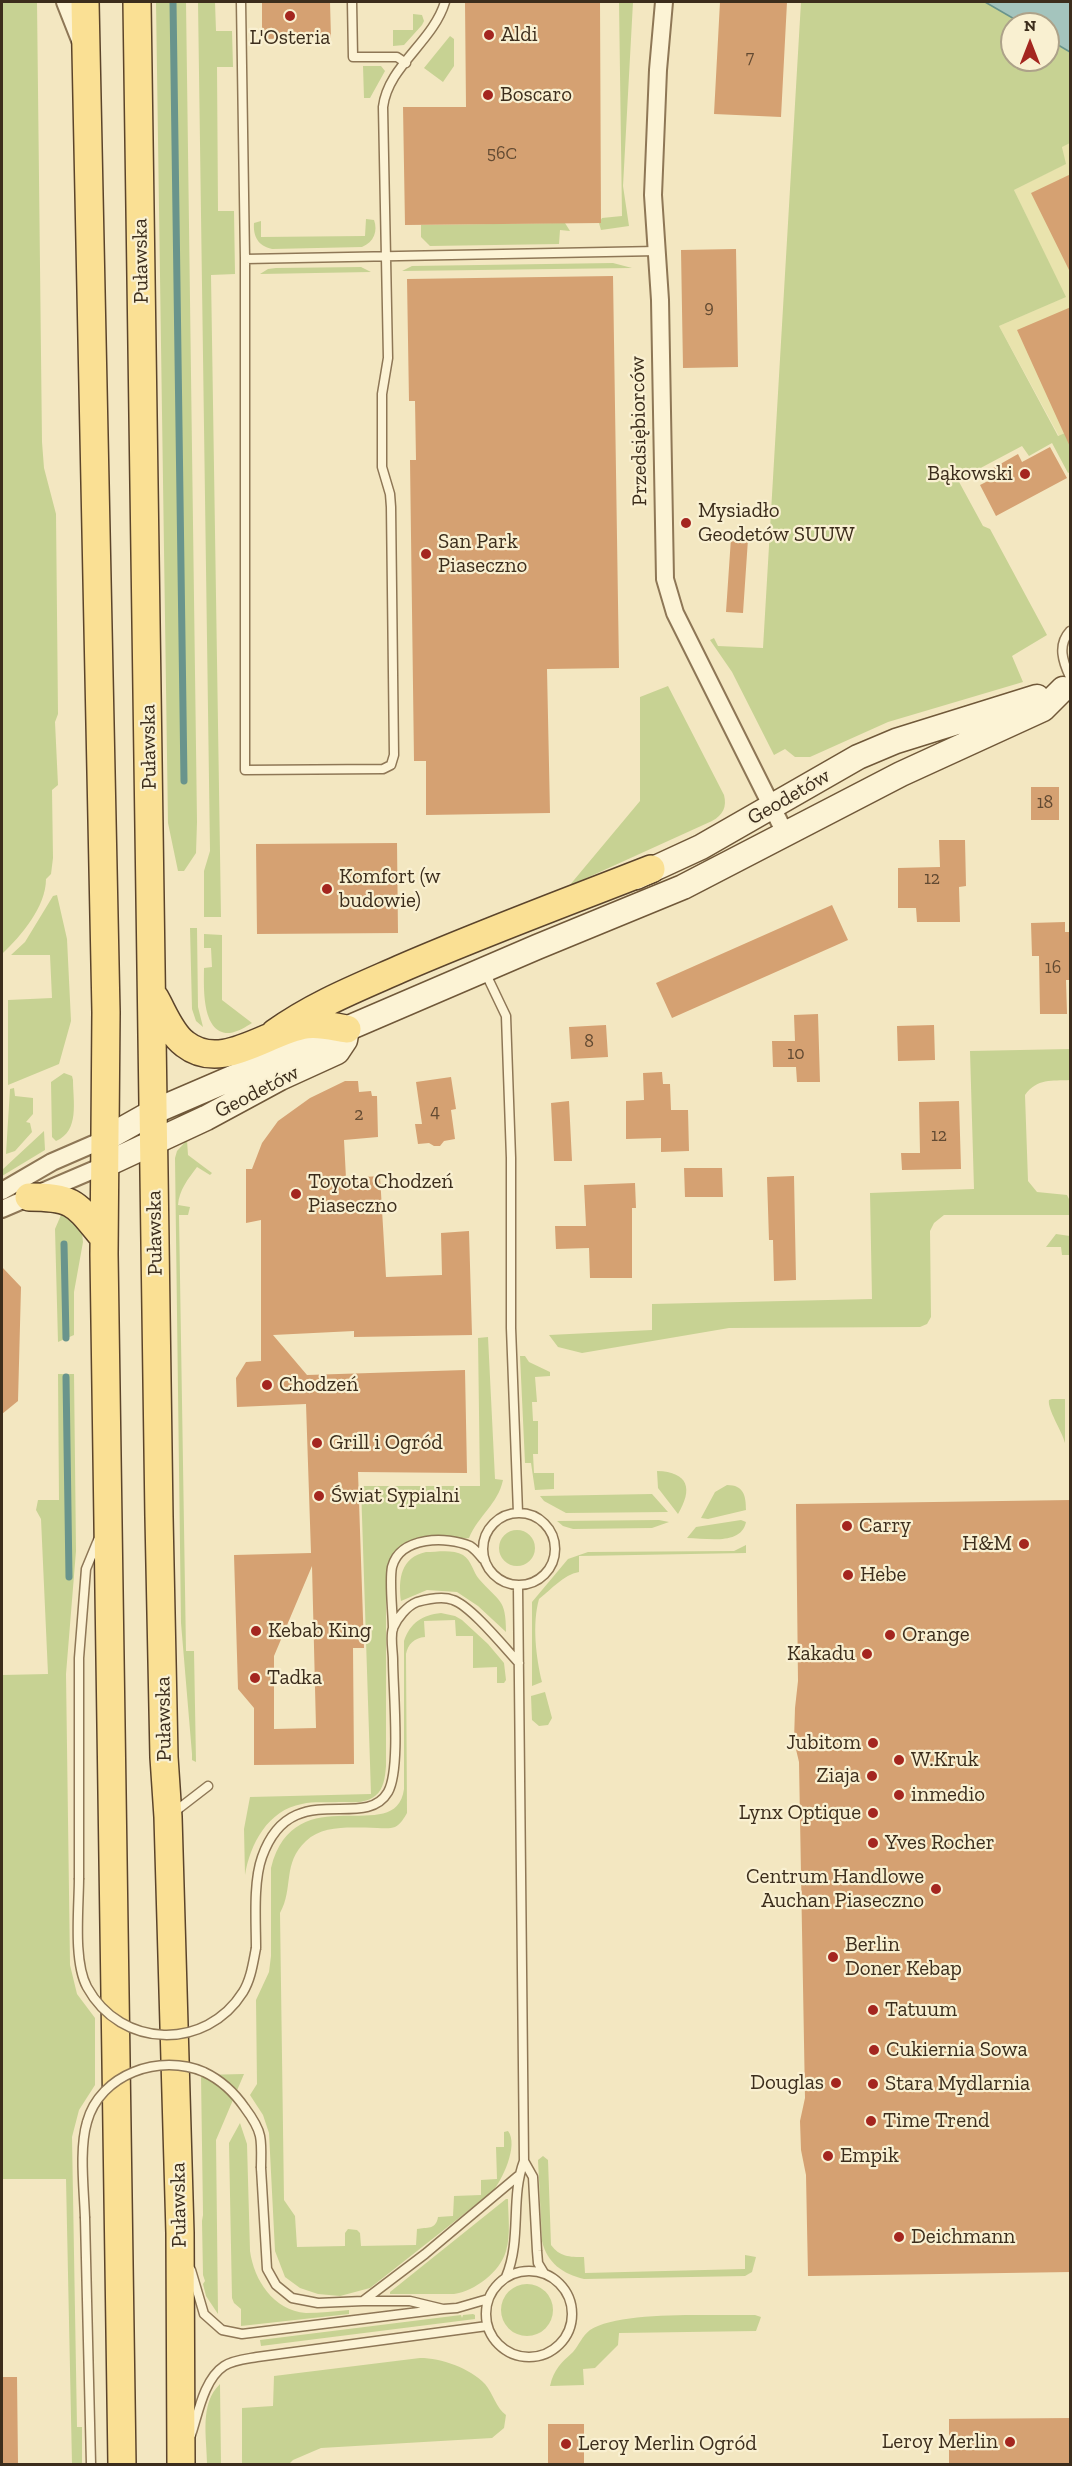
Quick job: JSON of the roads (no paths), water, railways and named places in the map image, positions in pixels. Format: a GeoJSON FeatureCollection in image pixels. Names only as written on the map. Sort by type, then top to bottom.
{"type":"FeatureCollection","features":[{"type":"Feature","properties":{"kind":"main road"},"geometry":{"type":"LineString","coordinates":[[85,2],[102,824],[104,1238],[122,2464]]}},
{"type":"Feature","properties":{"kind":"main road","name":"Puławska"},"geometry":{"type":"LineString","coordinates":[[137,2],[164,1757],[168,1817],[180,2233],[181,2464]]}},
{"type":"Feature","properties":{"kind":"main road"},"geometry":{"type":"LineString","coordinates":[[275,1034],[297,1017],[347,992],[464,941],[651,869]]}},
{"type":"Feature","properties":{"kind":"main road"},"geometry":{"type":"LineString","coordinates":[[153,994],[183,1043],[208,1056],[240,1050],[275,1034],[317,1023],[347,1029]]}},
{"type":"Feature","properties":{"kind":"main road"},"geometry":{"type":"LineString","coordinates":[[29,1197],[57,1197],[72,1203],[104,1238]]}},
{"type":"Feature","properties":{"kind":"street"},"geometry":{"type":"LineString","coordinates":[[65,2],[86,57]]}},
{"type":"Feature","properties":{"kind":"street","name":"Przedsiębiorców"},"geometry":{"type":"LineString","coordinates":[[664,2],[658,70],[654,184],[664,579],[675,613],[785,833]]}},
{"type":"Feature","properties":{"kind":"street","name":"Geodetów"},"geometry":{"type":"LineString","coordinates":[[105,1152],[153,1112],[484,969],[683,887],[909,770],[1043,709],[1068,684]]}},
{"type":"Feature","properties":{"kind":"street","name":"Geodetów"},"geometry":{"type":"LineString","coordinates":[[537,947],[551,931],[576,912],[651,869],[701,846],[772,807],[858,757],[896,741],[1068,684]]}},
{"type":"Feature","properties":{"kind":"street","name":"Geodetów"},"geometry":{"type":"LineString","coordinates":[[105,1152],[154,1141],[206,1118],[280,1078],[337,1052],[345,1040],[347,1029]]}},
{"type":"Feature","properties":{"kind":"street"},"geometry":{"type":"LineString","coordinates":[[2,1191],[52,1162],[105,1152]]}},
{"type":"Feature","properties":{"kind":"street"},"geometry":{"type":"LineString","coordinates":[[2,1209],[29,1197],[105,1152]]}},
{"type":"Feature","properties":{"kind":"lane"},"geometry":{"type":"LineString","coordinates":[[241,2],[245,259],[245,770],[383,769],[391,765],[394,755],[391,507],[390,494],[382,467],[382,394],[388,358],[383,107],[387,87],[435,27],[445,2]]}},
{"type":"Feature","properties":{"kind":"lane"},"geometry":{"type":"LineString","coordinates":[[352,2],[353,57],[397,57],[406,63]]}},
{"type":"Feature","properties":{"kind":"lane"},"geometry":{"type":"LineString","coordinates":[[245,259],[657,251]]}},
{"type":"Feature","properties":{"kind":"lane"},"geometry":{"type":"LineString","coordinates":[[1068,684],[1062,651],[1065,636],[1071,631]]}},
{"type":"Feature","properties":{"kind":"lane"},"geometry":{"type":"LineString","coordinates":[[484,969],[506,1016],[511,1158],[511,1328],[518,1513]]}},
{"type":"Feature","properties":{"kind":"lane"},"geometry":{"type":"LineString","coordinates":[[518,1513],[531,1515],[542,1521],[550,1530],[555,1552],[548,1572],[530,1584],[519,1586],[497,1579],[489,1570],[484,1559],[483,1548],[484,1537],[497,1520],[518,1513]]}},
{"type":"Feature","properties":{"kind":"lane"},"geometry":{"type":"LineString","coordinates":[[108,1514],[86,1569],[79,1658],[79,1878],[82,1974],[87,1988],[115,2020],[129,2027],[168,2035],[187,2034],[205,2028],[219,2019],[245,1990],[256,1948],[259,1866],[271,1839],[282,1823],[297,1814],[317,1810],[374,1806],[382,1800],[392,1784],[394,1761],[392,1567],[399,1555],[408,1547],[429,1540],[453,1540],[472,1547],[484,1559]]}},
{"type":"Feature","properties":{"kind":"lane"},"geometry":{"type":"LineString","coordinates":[[506,2277],[515,2250],[518,2176],[524,2161],[519,1586]]}},
{"type":"Feature","properties":{"kind":"lane"},"geometry":{"type":"LineString","coordinates":[[393,1629],[401,1615],[409,1606],[417,1602],[439,1598],[454,1600],[467,1609],[519,1663]]}},
{"type":"Feature","properties":{"kind":"lane"},"geometry":{"type":"LineString","coordinates":[[168,1817],[208,1786]]}},
{"type":"Feature","properties":{"kind":"lane"},"geometry":{"type":"LineString","coordinates":[[91,2464],[84,2140],[87,2121],[102,2093],[115,2081],[139,2070],[166,2065],[203,2072],[230,2088],[248,2112],[257,2129],[265,2261],[276,2285],[292,2298],[304,2302],[410,2301],[444,2309]]}},
{"type":"Feature","properties":{"kind":"lane"},"geometry":{"type":"LineString","coordinates":[[524,2161],[533,2176],[538,2263],[544,2273],[560,2284],[570,2301],[572,2321],[562,2342],[544,2355],[516,2356],[498,2345],[487,2326],[485,2317],[488,2299],[506,2277],[519,2272],[544,2273]]}},
{"type":"Feature","properties":{"kind":"lane"},"geometry":{"type":"LineString","coordinates":[[363,2301],[425,2254],[518,2176]]}},
{"type":"Feature","properties":{"kind":"lane"},"geometry":{"type":"LineString","coordinates":[[180,2233],[204,2314],[222,2330],[242,2334],[260,2333],[457,2308],[488,2299]]}},
{"type":"Feature","properties":{"kind":"lane"},"geometry":{"type":"LineString","coordinates":[[181,2464],[207,2386],[222,2367],[232,2362],[487,2326]]}},
{"type":"Feature","properties":{"kind":"water"},"geometry":{"type":"Polygon","coordinates":[[[985,2],[1070,2],[1070,52],[1060,46],[1060,12],[1002,12],[985,2]]]}},
{"type":"Feature","properties":{"kind":"waterway"},"geometry":{"type":"LineString","coordinates":[[173,2],[184,781]]}},
{"type":"Feature","properties":{"kind":"waterway"},"geometry":{"type":"LineString","coordinates":[[64,1244],[66,1338]]}},
{"type":"Feature","properties":{"kind":"waterway"},"geometry":{"type":"LineString","coordinates":[[66,1377],[69,1577]]}},
{"type":"Feature","properties":{"kind":"place","name":"L'Osteria"},"geometry":{"type":"Point","coordinates":[290,16]}},
{"type":"Feature","properties":{"kind":"place","name":"Aldi"},"geometry":{"type":"Point","coordinates":[489,35]}},
{"type":"Feature","properties":{"kind":"place","name":"Boscaro"},"geometry":{"type":"Point","coordinates":[488,95]}},
{"type":"Feature","properties":{"kind":"place","name":"Bąkowski"},"geometry":{"type":"Point","coordinates":[1025,474]}},
{"type":"Feature","properties":{"kind":"place","name":"Mysiadło Geodetów SUUW"},"geometry":{"type":"Point","coordinates":[686,523]}},
{"type":"Feature","properties":{"kind":"place","name":"San Park Piaseczno"},"geometry":{"type":"Point","coordinates":[426,554]}},
{"type":"Feature","properties":{"kind":"place","name":"Komfort (w budowie)"},"geometry":{"type":"Point","coordinates":[327,889]}},
{"type":"Feature","properties":{"kind":"place","name":"Toyota Chodzeń Piaseczno"},"geometry":{"type":"Point","coordinates":[296,1194]}},
{"type":"Feature","properties":{"kind":"place","name":"Chodzeń"},"geometry":{"type":"Point","coordinates":[267,1385]}},
{"type":"Feature","properties":{"kind":"place","name":"Grill i Ogród"},"geometry":{"type":"Point","coordinates":[317,1443]}},
{"type":"Feature","properties":{"kind":"place","name":"Świat Sypialni"},"geometry":{"type":"Point","coordinates":[319,1496]}},
{"type":"Feature","properties":{"kind":"place","name":"Carry"},"geometry":{"type":"Point","coordinates":[847,1526]}},
{"type":"Feature","properties":{"kind":"place","name":"H&M"},"geometry":{"type":"Point","coordinates":[1024,1544]}},
{"type":"Feature","properties":{"kind":"place","name":"Hebe"},"geometry":{"type":"Point","coordinates":[848,1575]}},
{"type":"Feature","properties":{"kind":"place","name":"Kebab King"},"geometry":{"type":"Point","coordinates":[256,1631]}},
{"type":"Feature","properties":{"kind":"place","name":"Orange"},"geometry":{"type":"Point","coordinates":[890,1635]}},
{"type":"Feature","properties":{"kind":"place","name":"Kakadu"},"geometry":{"type":"Point","coordinates":[867,1654]}},
{"type":"Feature","properties":{"kind":"place","name":"Tadka"},"geometry":{"type":"Point","coordinates":[255,1678]}},
{"type":"Feature","properties":{"kind":"place","name":"Jubitom"},"geometry":{"type":"Point","coordinates":[873,1743]}},
{"type":"Feature","properties":{"kind":"place","name":"W.Kruk"},"geometry":{"type":"Point","coordinates":[899,1760]}},
{"type":"Feature","properties":{"kind":"place","name":"Ziaja"},"geometry":{"type":"Point","coordinates":[872,1776]}},
{"type":"Feature","properties":{"kind":"place","name":"inmedio"},"geometry":{"type":"Point","coordinates":[899,1795]}},
{"type":"Feature","properties":{"kind":"place","name":"Lynx Optique"},"geometry":{"type":"Point","coordinates":[873,1813]}},
{"type":"Feature","properties":{"kind":"place","name":"Yves Rocher"},"geometry":{"type":"Point","coordinates":[873,1843]}},
{"type":"Feature","properties":{"kind":"place","name":"Centrum Handlowe Auchan Piaseczno"},"geometry":{"type":"Point","coordinates":[936,1889]}},
{"type":"Feature","properties":{"kind":"place","name":"Berlin Doner Kebap"},"geometry":{"type":"Point","coordinates":[833,1957]}},
{"type":"Feature","properties":{"kind":"place","name":"Tatuum"},"geometry":{"type":"Point","coordinates":[873,2010]}},
{"type":"Feature","properties":{"kind":"place","name":"Cukiernia Sowa"},"geometry":{"type":"Point","coordinates":[874,2050]}},
{"type":"Feature","properties":{"kind":"place","name":"Douglas"},"geometry":{"type":"Point","coordinates":[836,2083]}},
{"type":"Feature","properties":{"kind":"place","name":"Stara Mydlarnia"},"geometry":{"type":"Point","coordinates":[873,2084]}},
{"type":"Feature","properties":{"kind":"place","name":"Time Trend"},"geometry":{"type":"Point","coordinates":[871,2121]}},
{"type":"Feature","properties":{"kind":"place","name":"Empik"},"geometry":{"type":"Point","coordinates":[828,2156]}},
{"type":"Feature","properties":{"kind":"place","name":"Deichmann"},"geometry":{"type":"Point","coordinates":[899,2237]}},
{"type":"Feature","properties":{"kind":"place","name":"Leroy Merlin"},"geometry":{"type":"Point","coordinates":[1010,2442]}},
{"type":"Feature","properties":{"kind":"place","name":"Leroy Merlin Ogród"},"geometry":{"type":"Point","coordinates":[566,2444]}}]}
